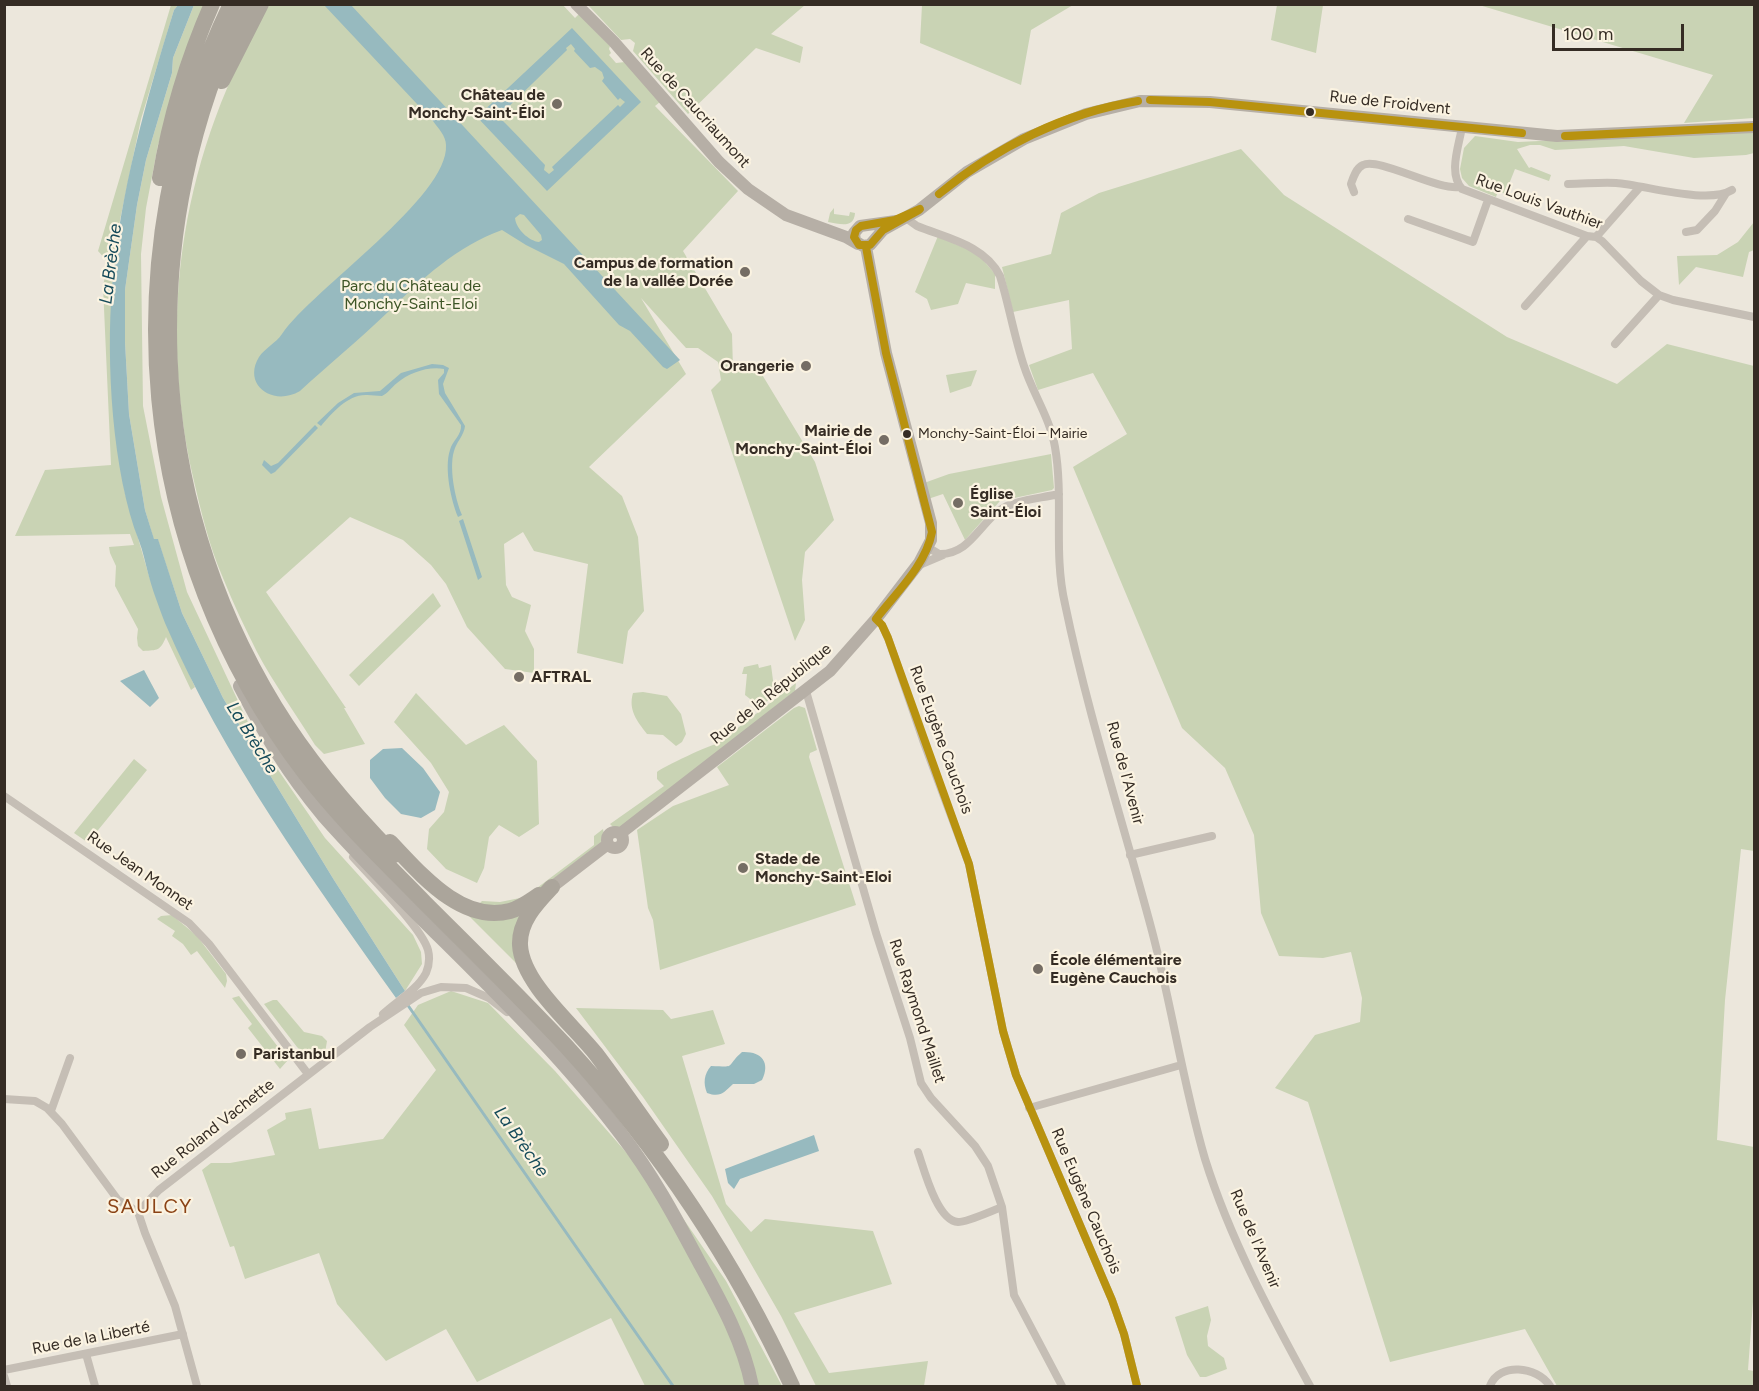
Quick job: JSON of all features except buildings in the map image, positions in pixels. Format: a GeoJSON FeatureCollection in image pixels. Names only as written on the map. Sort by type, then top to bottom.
{"type":"FeatureCollection","features":[{"type":"Feature","properties":{"kind":"highway"},"geometry":{"type":"LineString","coordinates":[[212,4],[175,107],[155,203],[149,303],[162,429],[174,491],[188,544],[210,604],[250,689],[278,735],[308,776],[364,841],[566,1047],[611,1098],[652,1151],[701,1221],[728,1265],[792,1386]]}},
{"type":"Feature","properties":{"kind":"highway"},"geometry":{"type":"LineString","coordinates":[[156,362],[157,277],[163,224],[173,169],[197,86],[231,4]]}},
{"type":"Feature","properties":{"kind":"highway"},"geometry":{"type":"LineString","coordinates":[[245,4],[211,83],[184,176],[171,267],[168,336],[174,423],[190,504],[214,580],[249,660],[280,714],[325,778],[384,845],[576,1041],[661,1144]]}},
{"type":"Feature","properties":{"kind":"highway"},"geometry":{"type":"LineString","coordinates":[[184,176],[216,93],[261,4]]}},
{"type":"Feature","properties":{"kind":"highway"},"geometry":{"type":"LineString","coordinates":[[325,778],[432,882],[461,904],[481,911],[507,912],[518,908],[552,887]]}},
{"type":"Feature","properties":{"kind":"highway"},"geometry":{"type":"LineString","coordinates":[[552,887],[531,911],[522,928],[520,946],[526,967],[540,988],[597,1056],[708,1211],[741,1265],[804,1386]]}},
{"type":"Feature","properties":{"kind":"main road"},"geometry":{"type":"LineString","coordinates":[[210,604],[228,660],[261,726],[285,767],[346,841],[518,1016],[589,1093],[638,1156],[669,1206],[735,1332],[752,1386]]}},
{"type":"Feature","properties":{"kind":"street","name":"Rue de Caucriaumont"},"geometry":{"type":"LineString","coordinates":[[576,4],[614,42],[734,176],[762,200],[799,221]]}},
{"type":"Feature","properties":{"kind":"street","name":"Rue de Froidvent"},"geometry":{"type":"LineString","coordinates":[[908,216],[972,169],[1030,136],[1086,114],[1133,102],[1162,100],[1210,102],[1571,136],[1755,127]]}},
{"type":"Feature","properties":{"kind":"street","name":"Rue Louis Vauthier"},"geometry":{"type":"LineString","coordinates":[[1462,127],[1454,169],[1460,187],[1466,192],[1592,236],[1659,295],[1755,317]]}},
{"type":"Feature","properties":{"kind":"street"},"geometry":{"type":"LineString","coordinates":[[1354,192],[1351,184],[1356,172],[1360,167],[1369,163],[1418,176],[1448,187],[1460,187]]}},
{"type":"Feature","properties":{"kind":"street"},"geometry":{"type":"LineString","coordinates":[[1568,184],[1613,183],[1701,196],[1728,193],[1697,231],[1686,232]]}},
{"type":"Feature","properties":{"kind":"street"},"geometry":{"type":"LineString","coordinates":[[1525,306],[1640,187]]}},
{"type":"Feature","properties":{"kind":"street"},"geometry":{"type":"LineString","coordinates":[[1408,219],[1473,242],[1488,200]]}},
{"type":"Feature","properties":{"kind":"street"},"geometry":{"type":"LineString","coordinates":[[799,221],[844,229],[896,221],[908,216]]}},
{"type":"Feature","properties":{"kind":"street","name":"Rue de l'Avenir"},"geometry":{"type":"LineString","coordinates":[[908,216],[912,224],[978,251],[998,272],[1024,366],[1051,430],[1056,452],[1059,557],[1064,600],[1112,791],[1155,942],[1181,1065],[1206,1160],[1224,1212],[1258,1292],[1310,1386]]}},
{"type":"Feature","properties":{"kind":"street"},"geometry":{"type":"LineString","coordinates":[[799,221],[866,243]]}},
{"type":"Feature","properties":{"kind":"street"},"geometry":{"type":"LineString","coordinates":[[866,243],[896,221]]}},
{"type":"Feature","properties":{"kind":"street"},"geometry":{"type":"LineString","coordinates":[[862,227],[854,237],[866,243]]}},
{"type":"Feature","properties":{"kind":"street"},"geometry":{"type":"LineString","coordinates":[[862,227],[874,231],[866,243],[886,353],[931,523],[932,537],[929,548],[936,553],[944,554]]}},
{"type":"Feature","properties":{"kind":"street"},"geometry":{"type":"LineString","coordinates":[[1615,344],[1659,295]]}},
{"type":"Feature","properties":{"kind":"street"},"geometry":{"type":"LineString","coordinates":[[916,567],[969,543],[1005,507],[1059,494]]}},
{"type":"Feature","properties":{"kind":"street","name":"Rue de la République"},"geometry":{"type":"LineString","coordinates":[[552,887],[608,844],[614,848],[619,847],[624,841],[621,833],[806,691],[834,666],[876,619],[929,548]]}},
{"type":"Feature","properties":{"kind":"street","name":"Rue Eugène Cauchois"},"geometry":{"type":"LineString","coordinates":[[876,619],[882,625],[888,638],[923,740],[964,845],[976,892],[1004,1039],[1029,1108],[1112,1300],[1124,1334],[1137,1386]]}},
{"type":"Feature","properties":{"kind":"street","name":"Rue Raymond Maillet"},"geometry":{"type":"LineString","coordinates":[[806,691],[876,933],[910,1038],[921,1083],[931,1098],[968,1138],[990,1172],[1002,1207],[1014,1296],[1062,1386]]}},
{"type":"Feature","properties":{"kind":"street","name":"Rue Jean Monnet"},"geometry":{"type":"LineString","coordinates":[[4,796],[189,923],[208,944],[308,1074]]}},
{"type":"Feature","properties":{"kind":"street"},"geometry":{"type":"LineString","coordinates":[[314,804],[332,833],[414,927],[426,945],[429,958],[427,969],[412,994]]}},
{"type":"Feature","properties":{"kind":"street"},"geometry":{"type":"LineString","coordinates":[[1130,855],[1212,836]]}},
{"type":"Feature","properties":{"kind":"street"},"geometry":{"type":"LineString","coordinates":[[412,994],[446,987],[466,988],[483,994],[511,1016],[589,1093]]}},
{"type":"Feature","properties":{"kind":"street","name":"Rue Roland Vachette"},"geometry":{"type":"LineString","coordinates":[[138,1212],[159,1190],[412,994]]}},
{"type":"Feature","properties":{"kind":"street"},"geometry":{"type":"LineString","coordinates":[[51,1112],[70,1058]]}},
{"type":"Feature","properties":{"kind":"street"},"geometry":{"type":"LineString","coordinates":[[1029,1108],[1181,1065]]}},
{"type":"Feature","properties":{"kind":"street"},"geometry":{"type":"LineString","coordinates":[[4,1099],[36,1101],[51,1112],[118,1200],[138,1212],[171,1296],[197,1386]]}},
{"type":"Feature","properties":{"kind":"street"},"geometry":{"type":"LineString","coordinates":[[918,1152],[939,1207],[948,1219],[958,1222],[1002,1207]]}},
{"type":"Feature","properties":{"kind":"street","name":"Rue de la Liberté"},"geometry":{"type":"LineString","coordinates":[[4,1370],[183,1334]]}},
{"type":"Feature","properties":{"kind":"street"},"geometry":{"type":"LineString","coordinates":[[86,1354],[95,1386]]}},
{"type":"Feature","properties":{"kind":"street"},"geometry":{"type":"LineString","coordinates":[[1490,1386],[1498,1376],[1519,1370],[1540,1375],[1550,1386]]}},
{"type":"Feature","properties":{"kind":"street"},"geometry":{"type":"LineString","coordinates":[[4,1376],[7,1386]]}},
{"type":"Feature","properties":{"kind":"green space","name":"Parc du Château de Monchy-Saint-Eloi"},"geometry":{"type":"Polygon","coordinates":[[[562,4],[575,18],[579,14],[610,46],[609,55],[616,63],[625,62],[660,102],[655,106],[738,191],[683,251],[732,334],[733,369],[755,363],[815,462],[834,520],[805,552],[802,580],[805,620],[795,641],[711,390],[721,380],[718,362],[698,348],[686,348],[641,298],[686,374],[589,467],[622,496],[638,537],[644,611],[628,631],[623,664],[577,653],[588,564],[534,551],[523,532],[504,544],[506,585],[512,597],[531,605],[525,631],[534,649],[534,673],[505,669],[467,627],[446,584],[431,565],[403,540],[350,517],[266,592],[346,708],[344,708],[365,744],[324,754],[315,745],[278,687],[244,625],[214,554],[193,477],[182,415],[177,354],[178,294],[185,234],[197,175],[216,117],[240,60],[269,5],[562,4]]]}},
{"type":"Feature","properties":{"kind":"green space"},"geometry":{"type":"Polygon","coordinates":[[[922,4],[1073,5],[1031,30],[1021,85],[920,43],[922,4]]]}},
{"type":"Feature","properties":{"kind":"green space"},"geometry":{"type":"Polygon","coordinates":[[[171,5],[178,5],[174,10],[141,119],[119,225],[112,289],[116,435],[125,493],[149,576],[165,621],[195,687],[191,690],[166,637],[162,645],[155,650],[143,651],[138,646],[138,629],[115,586],[116,566],[109,547],[134,545],[130,534],[15,536],[45,470],[111,465],[103,286],[108,262],[98,251],[171,5]]]}},
{"type":"Feature","properties":{"kind":"green space"},"geometry":{"type":"Polygon","coordinates":[[[194,5],[205,5],[158,145],[146,208],[141,254],[143,406],[161,497],[187,592],[254,735],[325,838],[413,935],[421,952],[422,964],[405,991],[223,698],[182,613],[158,540],[154,540],[145,510],[129,414],[125,290],[146,160],[172,73],[173,58],[194,5]]]}},
{"type":"Feature","properties":{"kind":"green space"},"geometry":{"type":"Polygon","coordinates":[[[588,5],[805,5],[771,34],[803,47],[800,63],[756,48],[688,114],[633,51],[635,43],[630,39],[621,40],[588,5]]]}},
{"type":"Feature","properties":{"kind":"green space"},"geometry":{"type":"Polygon","coordinates":[[[1277,5],[1323,5],[1316,53],[1271,40],[1277,5]]]}},
{"type":"Feature","properties":{"kind":"green space"},"geometry":{"type":"Polygon","coordinates":[[[1479,5],[1754,5],[1754,118],[1684,123],[1713,75],[1479,5]]]}},
{"type":"Feature","properties":{"kind":"green space"},"geometry":{"type":"Polygon","coordinates":[[[1754,131],[1754,153],[1746,155],[1694,158],[1624,146],[1555,150],[1540,145],[1530,145],[1517,149],[1529,168],[1551,175],[1549,181],[1515,169],[1505,194],[1498,191],[1496,197],[1469,186],[1462,178],[1460,169],[1464,148],[1475,136],[1518,142],[1754,131]]]}},
{"type":"Feature","properties":{"kind":"green space"},"geometry":{"type":"Polygon","coordinates":[[[1241,149],[1284,195],[1507,337],[1617,384],[1667,344],[1754,366],[1754,851],[1741,849],[1725,1000],[1717,1140],[1754,1147],[1754,1288],[1748,1370],[1754,1371],[1754,1386],[1557,1386],[1525,1329],[1390,1362],[1308,1102],[1275,1088],[1315,1035],[1360,1022],[1362,998],[1351,952],[1323,958],[1279,956],[1261,913],[1254,835],[1225,768],[1182,728],[1073,467],[1127,434],[1093,373],[1038,390],[1029,365],[1072,349],[1069,300],[1013,312],[1002,267],[1051,254],[1061,213],[1099,193],[1241,149]]]}},
{"type":"Feature","properties":{"kind":"green space"},"geometry":{"type":"Polygon","coordinates":[[[834,208],[834,214],[849,216],[850,212],[855,213],[854,218],[846,224],[828,222],[834,208]]]}},
{"type":"Feature","properties":{"kind":"green space"},"geometry":{"type":"Polygon","coordinates":[[[1754,222],[1754,250],[1749,252],[1743,277],[1696,267],[1679,285],[1677,256],[1717,255],[1738,242],[1754,222]]]}},
{"type":"Feature","properties":{"kind":"green space"},"geometry":{"type":"Polygon","coordinates":[[[938,236],[978,254],[995,274],[995,289],[966,283],[958,304],[931,310],[927,299],[915,292],[938,236]]]}},
{"type":"Feature","properties":{"kind":"green space"},"geometry":{"type":"Polygon","coordinates":[[[977,370],[971,386],[950,393],[946,375],[977,370]]]}},
{"type":"Feature","properties":{"kind":"green space"},"geometry":{"type":"Polygon","coordinates":[[[1051,454],[1054,488],[1052,490],[1000,501],[965,540],[943,494],[928,499],[924,483],[949,474],[1051,454]]]}},
{"type":"Feature","properties":{"kind":"green space"},"geometry":{"type":"Polygon","coordinates":[[[433,593],[441,606],[359,686],[349,675],[433,593]]]}},
{"type":"Feature","properties":{"kind":"green space"},"geometry":{"type":"Polygon","coordinates":[[[758,664],[759,668],[771,665],[774,688],[771,699],[759,706],[745,695],[747,674],[742,674],[744,667],[758,664]]]}},
{"type":"Feature","properties":{"kind":"green space"},"geometry":{"type":"Polygon","coordinates":[[[796,683],[795,691],[620,829],[610,824],[664,786],[657,779],[657,772],[687,756],[717,744],[796,683]]]}},
{"type":"Feature","properties":{"kind":"green space"},"geometry":{"type":"Polygon","coordinates":[[[643,692],[667,696],[681,714],[686,734],[682,742],[676,746],[663,735],[647,734],[637,720],[632,705],[633,693],[643,692]]]}},
{"type":"Feature","properties":{"kind":"green space"},"geometry":{"type":"Polygon","coordinates":[[[416,693],[466,745],[504,725],[537,761],[539,824],[519,837],[499,825],[489,837],[484,868],[477,883],[446,869],[427,849],[429,829],[444,812],[449,792],[431,763],[394,722],[416,693]]]}},
{"type":"Feature","properties":{"kind":"green space","name":"Stade de Monchy-Saint-Eloi"},"geometry":{"type":"Polygon","coordinates":[[[799,706],[805,708],[817,750],[810,753],[809,757],[856,905],[660,970],[637,830],[673,806],[729,785],[717,767],[799,706]]]}},
{"type":"Feature","properties":{"kind":"green space"},"geometry":{"type":"Polygon","coordinates":[[[134,759],[147,770],[87,842],[74,833],[134,759]]]}},
{"type":"Feature","properties":{"kind":"green space"},"geometry":{"type":"Polygon","coordinates":[[[603,829],[605,839],[525,901],[507,907],[478,905],[482,901],[500,902],[525,897],[594,845],[594,836],[603,829]]]}},
{"type":"Feature","properties":{"kind":"green space"},"geometry":{"type":"Polygon","coordinates":[[[467,914],[519,915],[518,965],[467,914]]]}},
{"type":"Feature","properties":{"kind":"green space"},"geometry":{"type":"Polygon","coordinates":[[[172,915],[197,936],[226,974],[225,988],[197,951],[191,955],[183,944],[172,936],[175,931],[157,919],[161,916],[172,915]]]}},
{"type":"Feature","properties":{"kind":"green space"},"geometry":{"type":"Polygon","coordinates":[[[451,991],[488,1003],[555,1071],[680,1214],[726,1281],[782,1386],[645,1386],[611,1318],[477,1382],[446,1329],[386,1361],[337,1304],[319,1253],[245,1279],[234,1246],[230,1247],[202,1170],[211,1163],[230,1163],[275,1155],[267,1130],[286,1119],[285,1113],[311,1108],[319,1149],[383,1139],[436,1070],[404,1025],[418,1005],[451,991]]]}},
{"type":"Feature","properties":{"kind":"green space"},"geometry":{"type":"Polygon","coordinates":[[[239,996],[288,1060],[280,1069],[248,1028],[252,1024],[232,998],[239,996]]]}},
{"type":"Feature","properties":{"kind":"green space"},"geometry":{"type":"Polygon","coordinates":[[[277,1000],[304,1032],[322,1036],[327,1041],[325,1053],[317,1060],[304,1054],[297,1047],[264,1004],[277,1000]]]}},
{"type":"Feature","properties":{"kind":"green space"},"geometry":{"type":"Polygon","coordinates":[[[576,1008],[663,1010],[671,1019],[713,1010],[725,1044],[682,1056],[726,1204],[751,1232],[765,1219],[873,1231],[892,1284],[794,1313],[829,1373],[928,1361],[924,1386],[816,1386],[781,1316],[712,1196],[643,1097],[576,1008]]]}},
{"type":"Feature","properties":{"kind":"green space"},"geometry":{"type":"Polygon","coordinates":[[[1208,1306],[1211,1320],[1207,1336],[1208,1346],[1224,1358],[1227,1369],[1200,1377],[1187,1355],[1175,1317],[1208,1306]]]}},
{"type":"Feature","properties":{"kind":"water"},"geometry":{"type":"Polygon","coordinates":[[[178,5],[194,5],[173,58],[172,73],[146,160],[125,290],[129,414],[145,510],[154,539],[158,539],[182,613],[223,698],[405,991],[396,998],[301,863],[241,770],[188,673],[165,623],[152,585],[123,483],[113,416],[110,349],[110,317],[116,252],[128,181],[144,112],[174,10],[178,5]]]}},
{"type":"Feature","properties":{"kind":"water"},"geometry":{"type":"Polygon","coordinates":[[[324,5],[351,5],[680,360],[667,369],[663,367],[630,331],[619,325],[564,264],[502,230],[470,245],[441,265],[300,391],[280,396],[263,391],[254,376],[261,354],[280,337],[298,315],[404,216],[426,190],[441,166],[446,145],[443,135],[433,121],[324,5]],[[520,214],[515,218],[520,230],[527,237],[539,242],[542,240],[541,235],[524,215],[520,214]]]}},
{"type":"Feature","properties":{"kind":"water"},"geometry":{"type":"Polygon","coordinates":[[[572,28],[641,102],[547,191],[477,117],[572,28]],[[571,44],[566,48],[567,50],[501,114],[499,111],[493,116],[498,121],[503,121],[514,132],[545,165],[544,170],[549,174],[554,170],[552,167],[618,105],[620,107],[625,102],[620,98],[618,100],[602,81],[604,78],[602,72],[595,67],[590,68],[574,51],[571,44]]]}},
{"type":"Feature","properties":{"kind":"water"},"geometry":{"type":"Polygon","coordinates":[[[432,364],[449,368],[443,384],[445,393],[465,426],[455,448],[452,463],[455,491],[462,515],[458,517],[448,475],[448,457],[461,425],[439,394],[438,380],[444,373],[444,369],[425,369],[413,373],[382,396],[367,395],[353,398],[341,405],[321,426],[317,423],[338,403],[354,393],[380,391],[401,373],[432,364]]]}},
{"type":"Feature","properties":{"kind":"water"},"geometry":{"type":"Polygon","coordinates":[[[315,425],[318,428],[275,472],[271,474],[262,465],[264,460],[271,466],[278,463],[315,425]]]}},
{"type":"Feature","properties":{"kind":"water"},"geometry":{"type":"Polygon","coordinates":[[[463,519],[482,577],[478,580],[459,521],[463,519]]]}},
{"type":"Feature","properties":{"kind":"water"},"geometry":{"type":"Polygon","coordinates":[[[144,670],[159,698],[150,707],[120,681],[144,670]]]}},
{"type":"Feature","properties":{"kind":"water"},"geometry":{"type":"Polygon","coordinates":[[[402,748],[423,768],[440,792],[435,810],[421,818],[401,814],[370,778],[370,760],[383,749],[402,748]]]}},
{"type":"Feature","properties":{"kind":"water"},"geometry":{"type":"Polygon","coordinates":[[[742,1052],[754,1053],[765,1063],[765,1074],[762,1080],[754,1084],[733,1084],[725,1092],[719,1094],[707,1093],[705,1079],[711,1066],[730,1065],[742,1052]]]}},
{"type":"Feature","properties":{"kind":"water"},"geometry":{"type":"Polygon","coordinates":[[[814,1135],[819,1151],[740,1179],[734,1189],[728,1183],[725,1169],[814,1135]]]}},
{"type":"Feature","properties":{"kind":"waterway","name":"La Brèche"},"geometry":{"type":"LineString","coordinates":[[407,1004],[673,1386]]}},
{"type":"Feature","properties":{"kind":"transit line"},"geometry":{"type":"LineString","coordinates":[[1150,100],[1210,102]]}},
{"type":"Feature","properties":{"kind":"transit line"},"geometry":{"type":"LineString","coordinates":[[1150,100],[1210,102]]}},
{"type":"Feature","properties":{"kind":"transit line"},"geometry":{"type":"LineString","coordinates":[[939,194],[983,161],[1032,134],[1084,114],[1138,101]]}},
{"type":"Feature","properties":{"kind":"transit line"},"geometry":{"type":"LineString","coordinates":[[939,194],[984,162],[1032,135],[1084,114],[1138,101]]}},
{"type":"Feature","properties":{"kind":"transit line"},"geometry":{"type":"LineString","coordinates":[[1210,102],[1522,133]]}},
{"type":"Feature","properties":{"kind":"transit line"},"geometry":{"type":"LineString","coordinates":[[1210,102],[1522,133]]}},
{"type":"Feature","properties":{"kind":"transit line"},"geometry":{"type":"LineString","coordinates":[[1754,127],[1571,136],[1565,136],[1754,127]]}},
{"type":"Feature","properties":{"kind":"transit line"},"geometry":{"type":"LineString","coordinates":[[920,209],[883,230],[870,245],[859,245],[854,237],[856,230],[861,226],[895,220],[920,209]]}},
{"type":"Feature","properties":{"kind":"transit line"},"geometry":{"type":"LineString","coordinates":[[866,247],[886,353],[932,532],[924,556],[917,567],[876,619]]}},
{"type":"Feature","properties":{"kind":"transit line"},"geometry":{"type":"LineString","coordinates":[[876,619],[882,625],[888,638],[969,864],[1003,1031],[1016,1075],[1112,1300],[1124,1334],[1137,1386]]}},
{"type":"Feature","properties":{"kind":"place","name":"Château de Monchy-Saint-Éloi"},"geometry":{"type":"Point","coordinates":[557,104]}},
{"type":"Feature","properties":{"kind":"place","name":"Campus de formation de la vallée Dorée"},"geometry":{"type":"Point","coordinates":[745,272]}},
{"type":"Feature","properties":{"kind":"place","name":"Orangerie"},"geometry":{"type":"Point","coordinates":[806,366]}},
{"type":"Feature","properties":{"kind":"place","name":"Monchy-Saint-Éloi – Mairie"},"geometry":{"type":"Point","coordinates":[907,434]}},
{"type":"Feature","properties":{"kind":"place","name":"Mairie de Monchy-Saint-Éloi"},"geometry":{"type":"Point","coordinates":[884,440]}},
{"type":"Feature","properties":{"kind":"place","name":"Église Saint-Éloi"},"geometry":{"type":"Point","coordinates":[958,503]}},
{"type":"Feature","properties":{"kind":"place","name":"AFTRAL"},"geometry":{"type":"Point","coordinates":[519,677]}},
{"type":"Feature","properties":{"kind":"place","name":"Stade de Monchy-Saint-Eloi"},"geometry":{"type":"Point","coordinates":[743,868]}},
{"type":"Feature","properties":{"kind":"place","name":"École élémentaire Eugène Cauchois"},"geometry":{"type":"Point","coordinates":[1038,969]}},
{"type":"Feature","properties":{"kind":"place","name":"Paristanbul"},"geometry":{"type":"Point","coordinates":[241,1054]}},
{"type":"Feature","properties":{"kind":"district","name":"SAULCY"},"geometry":{"type":"Point","coordinates":[150,1207]}}]}
